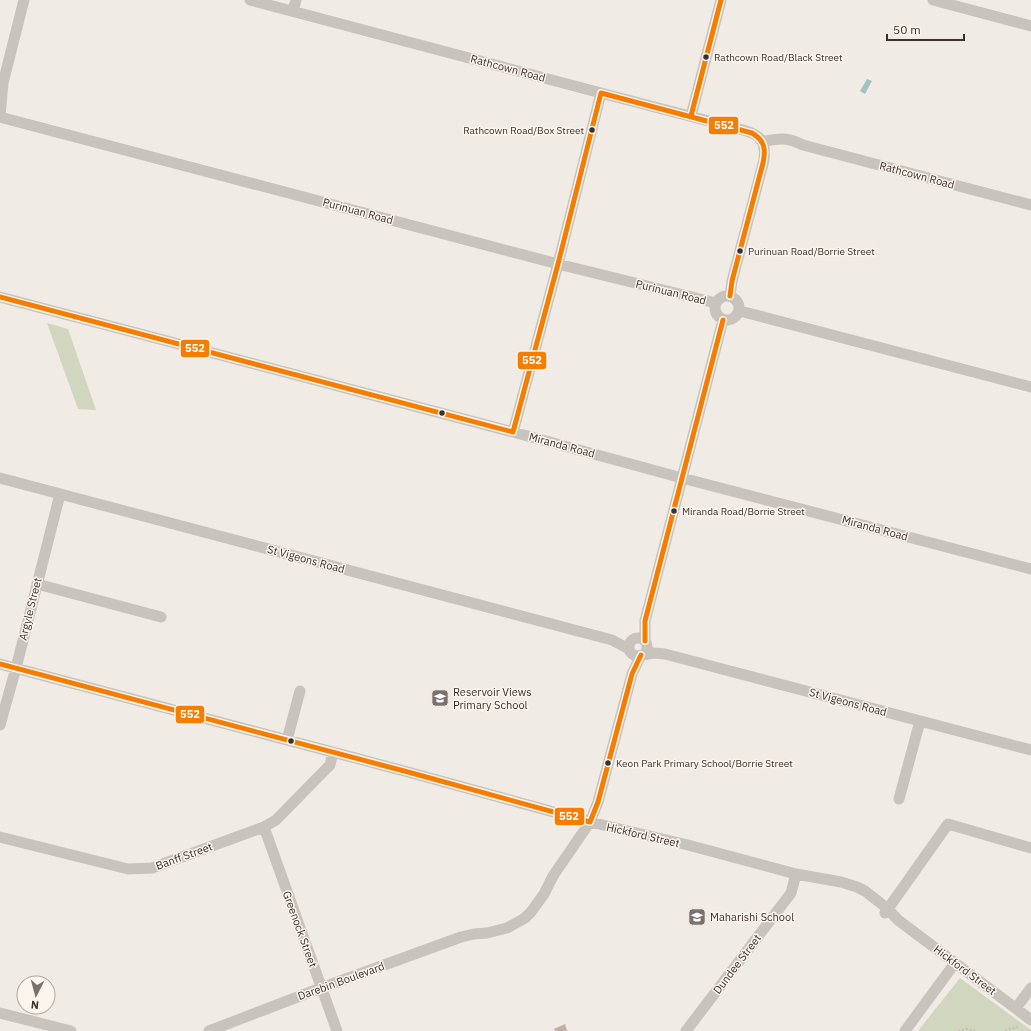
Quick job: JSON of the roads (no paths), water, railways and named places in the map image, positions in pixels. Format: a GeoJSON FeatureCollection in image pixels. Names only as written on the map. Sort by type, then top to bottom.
{"type":"FeatureCollection","features":[{"type":"Feature","properties":{"kind":"street"},"geometry":{"type":"LineString","coordinates":[[0,117],[1,86],[24,0]]}},
{"type":"Feature","properties":{"kind":"street","name":"Rathcown Road"},"geometry":{"type":"LineString","coordinates":[[250,0],[290,7],[752,133],[757,135],[763,146],[803,145],[1031,205]]}},
{"type":"Feature","properties":{"kind":"street"},"geometry":{"type":"LineString","coordinates":[[290,7],[296,0]]}},
{"type":"Feature","properties":{"kind":"street"},"geometry":{"type":"LineString","coordinates":[[691,116],[721,0]]}},
{"type":"Feature","properties":{"kind":"street"},"geometry":{"type":"LineString","coordinates":[[933,0],[1031,26]]}},
{"type":"Feature","properties":{"kind":"street"},"geometry":{"type":"LineString","coordinates":[[512,432],[558,264],[601,93]]}},
{"type":"Feature","properties":{"kind":"street","name":"Purinuan Road"},"geometry":{"type":"LineString","coordinates":[[0,117],[558,264],[716,303]]}},
{"type":"Feature","properties":{"kind":"street"},"geometry":{"type":"LineString","coordinates":[[730,296],[732,281],[763,163],[763,146]]}},
{"type":"Feature","properties":{"kind":"street","name":"Miranda Road"},"geometry":{"type":"LineString","coordinates":[[0,297],[1031,569]]}},
{"type":"Feature","properties":{"kind":"street"},"geometry":{"type":"LineString","coordinates":[[722,297],[734,297],[739,303],[740,311],[733,319],[723,320],[715,311],[716,303],[722,297]]}},
{"type":"Feature","properties":{"kind":"street"},"geometry":{"type":"LineString","coordinates":[[740,311],[1031,387]]}},
{"type":"Feature","properties":{"kind":"street"},"geometry":{"type":"LineString","coordinates":[[638,647],[723,320]]}},
{"type":"Feature","properties":{"kind":"street","name":"St Vigeons Road"},"geometry":{"type":"LineString","coordinates":[[0,478],[1031,750]]}},
{"type":"Feature","properties":{"kind":"street","name":"Argyle Street"},"geometry":{"type":"LineString","coordinates":[[0,725],[60,494]]}},
{"type":"Feature","properties":{"kind":"street"},"geometry":{"type":"LineString","coordinates":[[37,584],[161,617]]}},
{"type":"Feature","properties":{"kind":"street","name":"Darebin Boulevard"},"geometry":{"type":"LineString","coordinates":[[209,1031],[321,988],[461,937],[474,934],[489,926],[507,921],[528,905],[553,876],[590,822],[598,802],[638,647]]}},
{"type":"Feature","properties":{"kind":"street","name":"Hickford Street"},"geometry":{"type":"LineString","coordinates":[[0,664],[408,772],[590,822],[696,847],[798,874],[841,882],[856,887],[865,891],[886,911],[1031,1020]]}},
{"type":"Feature","properties":{"kind":"street"},"geometry":{"type":"LineString","coordinates":[[287,740],[300,691]]}},
{"type":"Feature","properties":{"kind":"street"},"geometry":{"type":"LineString","coordinates":[[899,799],[920,721]]}},
{"type":"Feature","properties":{"kind":"street","name":"Banff Street"},"geometry":{"type":"LineString","coordinates":[[0,837],[128,869],[152,868],[264,827],[276,820],[330,765],[333,752]]}},
{"type":"Feature","properties":{"kind":"street"},"geometry":{"type":"LineString","coordinates":[[886,911],[948,824],[1031,848]]}},
{"type":"Feature","properties":{"kind":"street","name":"Greenock Street"},"geometry":{"type":"LineString","coordinates":[[264,827],[337,1031]]}},
{"type":"Feature","properties":{"kind":"street","name":"Dundee Street"},"geometry":{"type":"LineString","coordinates":[[686,1031],[791,893],[798,874]]}},
{"type":"Feature","properties":{"kind":"street"},"geometry":{"type":"LineString","coordinates":[[905,1031],[955,964]]}},
{"type":"Feature","properties":{"kind":"street"},"geometry":{"type":"LineString","coordinates":[[1016,1008],[1031,988]]}},
{"type":"Feature","properties":{"kind":"street"},"geometry":{"type":"LineString","coordinates":[[0,1013],[71,1031]]}},
{"type":"Feature","properties":{"kind":"water"},"geometry":{"type":"Polygon","coordinates":[[[867,79],[872,81],[865,94],[860,91],[867,79]]]}},
{"type":"Feature","properties":{"kind":"place","name":"Rathcown Road/Black Street"},"geometry":{"type":"Point","coordinates":[706,57]}},
{"type":"Feature","properties":{"kind":"place","name":"Rathcown Road/Box Street"},"geometry":{"type":"Point","coordinates":[592,130]}},
{"type":"Feature","properties":{"kind":"place","name":"Purinuan Road/Borrie Street"},"geometry":{"type":"Point","coordinates":[740,251]}},
{"type":"Feature","properties":{"kind":"place","name":"Miranda Road/Borrie Street"},"geometry":{"type":"Point","coordinates":[674,511]}},
{"type":"Feature","properties":{"kind":"place","name":"Reservoir Views Primary School"},"geometry":{"type":"Point","coordinates":[440,698]}},
{"type":"Feature","properties":{"kind":"place","name":"Keon Park Primary School/Borrie Street"},"geometry":{"type":"Point","coordinates":[608,763]}},
{"type":"Feature","properties":{"kind":"place","name":"Maharishi School"},"geometry":{"type":"Point","coordinates":[697,917]}}]}
